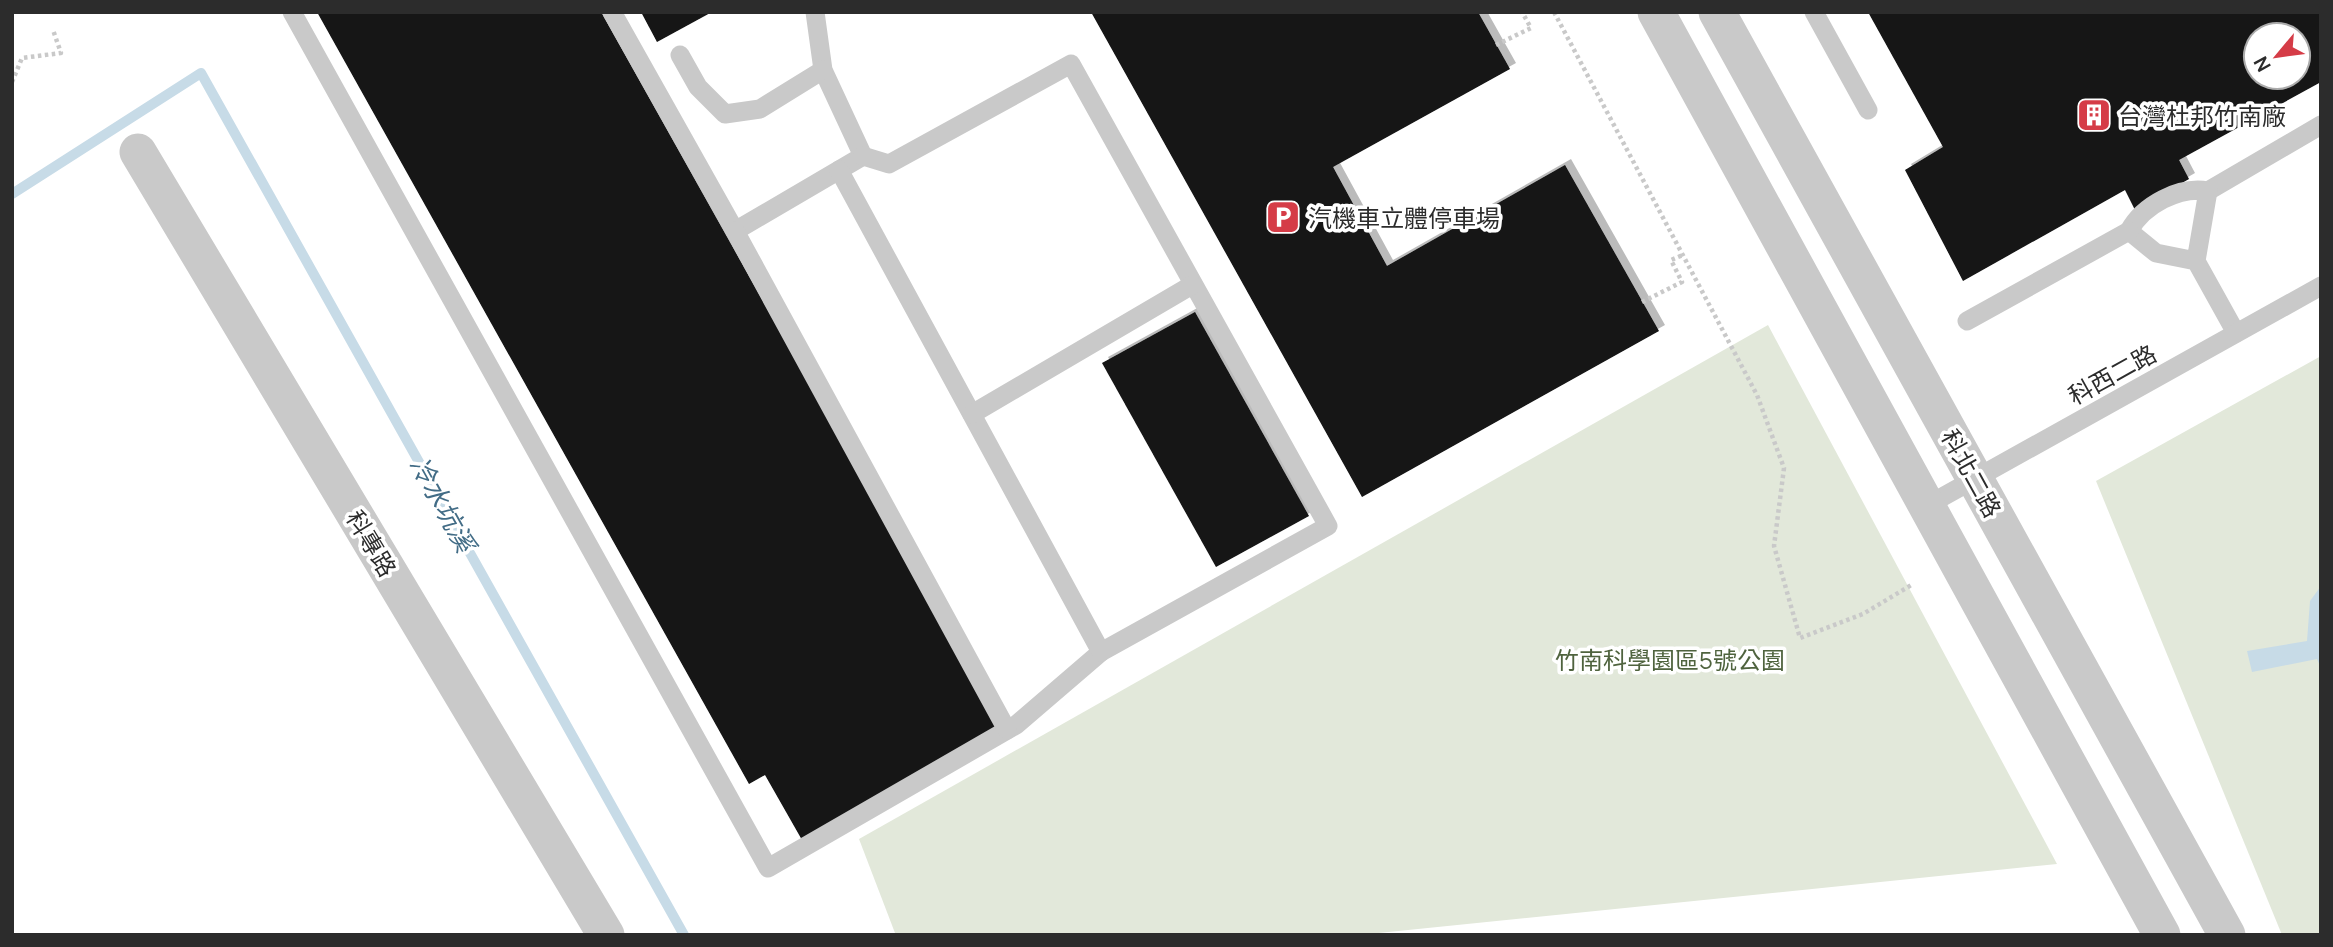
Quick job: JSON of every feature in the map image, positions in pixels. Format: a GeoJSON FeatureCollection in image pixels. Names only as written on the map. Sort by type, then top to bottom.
{"type":"FeatureCollection","features":[{"type":"Feature","properties":{"kind":"street"},"geometry":{"type":"LineString","coordinates":[[1656,12],[2162,935]]}},
{"type":"Feature","properties":{"kind":"street","name":"科北二路"},"geometry":{"type":"LineString","coordinates":[[1717,12],[2227,935]]}},
{"type":"Feature","properties":{"kind":"street","name":"科專路"},"geometry":{"type":"LineString","coordinates":[[138,152],[606,935]]}},
{"type":"Feature","properties":{"kind":"lane"},"geometry":{"type":"LineString","coordinates":[[292,12],[768,868],[1007,730],[1101,652],[1328,526],[1071,64],[889,164],[863,156],[735,231]]}},
{"type":"Feature","properties":{"kind":"lane"},"geometry":{"type":"LineString","coordinates":[[612,12],[735,231],[1007,730]]}},
{"type":"Feature","properties":{"kind":"lane"},"geometry":{"type":"LineString","coordinates":[[815,12],[823,70],[863,156]]}},
{"type":"Feature","properties":{"kind":"lane"},"geometry":{"type":"LineString","coordinates":[[1814,12],[1868,110]]}},
{"type":"Feature","properties":{"kind":"lane"},"geometry":{"type":"LineString","coordinates":[[680,55],[698,87],[725,114],[760,109],[823,70]]}},
{"type":"Feature","properties":{"kind":"lane"},"geometry":{"type":"LineString","coordinates":[[1967,321],[2129,231],[2138,214],[2189,188],[2208,191],[2321,125]]}},
{"type":"Feature","properties":{"kind":"lane"},"geometry":{"type":"LineString","coordinates":[[839,170],[1101,652]]}},
{"type":"Feature","properties":{"kind":"lane"},"geometry":{"type":"LineString","coordinates":[[2208,191],[2196,261],[2236,333]]}},
{"type":"Feature","properties":{"kind":"lane"},"geometry":{"type":"LineString","coordinates":[[2129,231],[2156,253],[2196,261]]}},
{"type":"Feature","properties":{"kind":"lane"},"geometry":{"type":"LineString","coordinates":[[972,414],[1192,285]]}},
{"type":"Feature","properties":{"kind":"lane","name":"科西二路"},"geometry":{"type":"LineString","coordinates":[[1928,505],[2321,286]]}},
{"type":"Feature","properties":{"kind":"path"},"geometry":{"type":"LineString","coordinates":[[1496,46],[1531,28],[1522,12]]}},
{"type":"Feature","properties":{"kind":"path"},"geometry":{"type":"LineString","coordinates":[[1554,12],[1758,395],[1784,468],[1774,546],[1800,638],[1863,614],[1913,584]]}},
{"type":"Feature","properties":{"kind":"path"},"geometry":{"type":"LineString","coordinates":[[12,82],[22,58],[61,53],[53,30]]}},
{"type":"Feature","properties":{"kind":"path"},"geometry":{"type":"LineString","coordinates":[[1642,302],[1682,282],[1671,260],[1683,255]]}},
{"type":"Feature","properties":{"kind":"green space","name":"竹南科學園區5號公園"},"geometry":{"type":"Polygon","coordinates":[[[1768,325],[2057,864],[1359,935],[895,933],[859,839],[1768,325]]]}},
{"type":"Feature","properties":{"kind":"green space"},"geometry":{"type":"Polygon","coordinates":[[[2321,356],[2321,935],[2282,935],[2096,481],[2321,356]]]}},
{"type":"Feature","properties":{"kind":"water"},"geometry":{"type":"Polygon","coordinates":[[[2321,586],[2321,668],[2317,659],[2252,672],[2247,651],[2307,641],[2310,601],[2321,586]]]}},
{"type":"Feature","properties":{"kind":"building"},"geometry":{"type":"Polygon","coordinates":[[[317,12],[601,12],[1002,728],[802,840],[765,775],[749,784],[317,12]]]}},
{"type":"Feature","properties":{"kind":"building"},"geometry":{"type":"Polygon","coordinates":[[[641,12],[712,12],[657,42],[641,12]]]}},
{"type":"Feature","properties":{"kind":"building","name":"汽機車立體停車場"},"geometry":{"type":"Polygon","coordinates":[[[1091,12],[1478,12],[1510,69],[1333,167],[1387,266],[1565,165],[1659,331],[1362,497],[1091,12]]]}},
{"type":"Feature","properties":{"kind":"building","name":"台灣杜邦竹南廠"},"geometry":{"type":"Polygon","coordinates":[[[1868,12],[2321,12],[2321,82],[2312,87],[2312,21],[2242,21],[2242,91],[2305,91],[2179,160],[2189,179],[2135,210],[2125,190],[1963,281],[1905,170],[1943,147],[1868,12]]]}},
{"type":"Feature","properties":{"kind":"building"},"geometry":{"type":"Polygon","coordinates":[[[1195,312],[1309,516],[1216,567],[1102,363],[1195,312]]]}},
{"type":"Feature","properties":{"kind":"waterway","name":"冷水坑溪"},"geometry":{"type":"LineString","coordinates":[[12,194],[201,73],[684,935]]}},
{"type":"Feature","properties":{"kind":"place","name":"台灣杜邦竹南廠"},"geometry":{"type":"Point","coordinates":[2094,115]}},
{"type":"Feature","properties":{"kind":"place","name":"汽機車立體停車場"},"geometry":{"type":"Point","coordinates":[1283,217]}}]}
